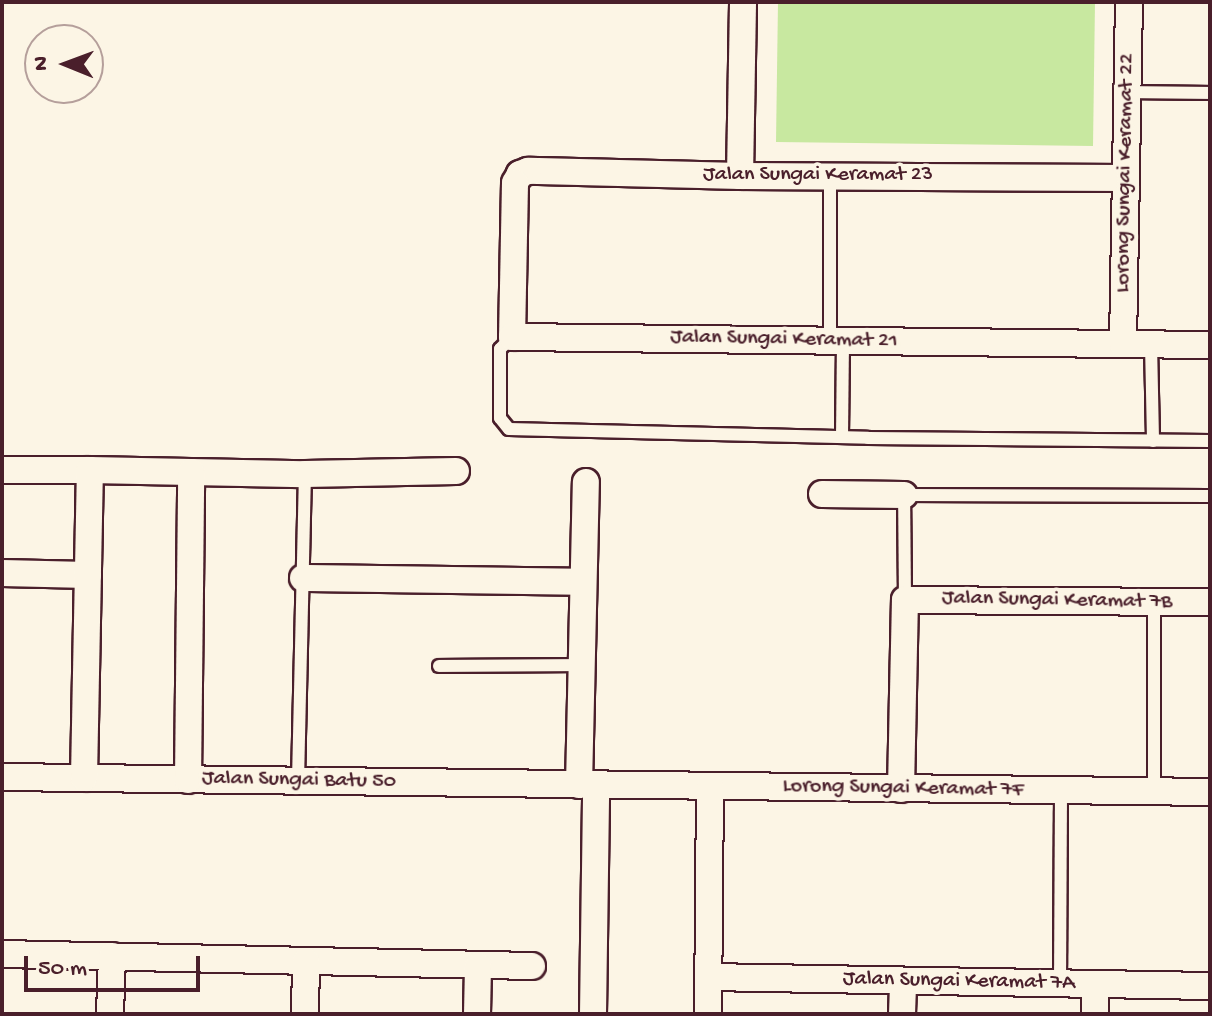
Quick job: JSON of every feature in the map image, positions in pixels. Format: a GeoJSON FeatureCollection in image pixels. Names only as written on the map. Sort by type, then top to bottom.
{"type":"FeatureCollection","features":[{"type":"Feature","properties":{"kind":"street"},"geometry":{"type":"LineString","coordinates":[[740,176],[743,2]]}},
{"type":"Feature","properties":{"kind":"street","name":"Lorong Sungai Keramat 22"},"geometry":{"type":"LineString","coordinates":[[1123,344],[1129,2]]}},
{"type":"Feature","properties":{"kind":"street","name":"Jalan Sungai Keramat 23"},"geometry":{"type":"LineString","coordinates":[[512,337],[515,183],[520,174],[528,171],[740,176],[1126,178]]}},
{"type":"Feature","properties":{"kind":"street","name":"Jalan Sungai Keramat 21"},"geometry":{"type":"LineString","coordinates":[[512,337],[1210,345]]}},
{"type":"Feature","properties":{"kind":"street"},"geometry":{"type":"LineString","coordinates":[[2,470],[305,474],[456,471]]}},
{"type":"Feature","properties":{"kind":"street"},"geometry":{"type":"LineString","coordinates":[[84,778],[90,470]]}},
{"type":"Feature","properties":{"kind":"street"},"geometry":{"type":"LineString","coordinates":[[188,780],[191,472]]}},
{"type":"Feature","properties":{"kind":"street"},"geometry":{"type":"LineString","coordinates":[[586,482],[582,665],[593,1014]]}},
{"type":"Feature","properties":{"kind":"street"},"geometry":{"type":"LineString","coordinates":[[822,494],[904,495]]}},
{"type":"Feature","properties":{"kind":"street"},"geometry":{"type":"LineString","coordinates":[[2,573],[88,575]]}},
{"type":"Feature","properties":{"kind":"street"},"geometry":{"type":"LineString","coordinates":[[303,578],[583,582]]}},
{"type":"Feature","properties":{"kind":"street"},"geometry":{"type":"LineString","coordinates":[[901,789],[905,600]]}},
{"type":"Feature","properties":{"kind":"street","name":"Jalan Sungai Keramat 7B"},"geometry":{"type":"LineString","coordinates":[[905,600],[1210,602]]}},
{"type":"Feature","properties":{"kind":"street","name":"Jalan Sungai Batu 50"},"geometry":{"type":"LineString","coordinates":[[2,777],[588,785]]}},
{"type":"Feature","properties":{"kind":"street","name":"Lorong Sungai Keramat 7F"},"geometry":{"type":"LineString","coordinates":[[588,785],[1210,792]]}},
{"type":"Feature","properties":{"kind":"street"},"geometry":{"type":"LineString","coordinates":[[708,1014],[710,786]]}},
{"type":"Feature","properties":{"kind":"street"},"geometry":{"type":"LineString","coordinates":[[2,954],[532,966]]}},
{"type":"Feature","properties":{"kind":"street"},"geometry":{"type":"LineString","coordinates":[[110,1014],[112,956]]}},
{"type":"Feature","properties":{"kind":"street"},"geometry":{"type":"LineString","coordinates":[[305,1014],[306,961]]}},
{"type":"Feature","properties":{"kind":"street"},"geometry":{"type":"LineString","coordinates":[[477,1014],[478,966]]}},
{"type":"Feature","properties":{"kind":"street","name":"Jalan Sungai Keramat 7A"},"geometry":{"type":"LineString","coordinates":[[708,977],[1210,986]]}},
{"type":"Feature","properties":{"kind":"street"},"geometry":{"type":"LineString","coordinates":[[902,1014],[903,981]]}},
{"type":"Feature","properties":{"kind":"street"},"geometry":{"type":"LineString","coordinates":[[1095,984],[1095,1014]]}},
{"type":"Feature","properties":{"kind":"lane"},"geometry":{"type":"LineString","coordinates":[[1128,92],[1210,93]]}},
{"type":"Feature","properties":{"kind":"lane"},"geometry":{"type":"LineString","coordinates":[[830,177],[842,437]]}},
{"type":"Feature","properties":{"kind":"lane"},"geometry":{"type":"LineString","coordinates":[[512,337],[500,349],[500,418],[509,429],[1210,441]]}},
{"type":"Feature","properties":{"kind":"lane"},"geometry":{"type":"LineString","coordinates":[[1151,344],[1153,441]]}},
{"type":"Feature","properties":{"kind":"lane"},"geometry":{"type":"LineString","coordinates":[[298,781],[305,474]]}},
{"type":"Feature","properties":{"kind":"lane"},"geometry":{"type":"LineString","coordinates":[[905,600],[904,495],[1210,496]]}},
{"type":"Feature","properties":{"kind":"lane"},"geometry":{"type":"LineString","coordinates":[[1154,602],[1154,791]]}},
{"type":"Feature","properties":{"kind":"lane"},"geometry":{"type":"LineString","coordinates":[[439,666],[582,665]]}},
{"type":"Feature","properties":{"kind":"lane"},"geometry":{"type":"LineString","coordinates":[[1060,984],[1061,791]]}},
{"type":"Feature","properties":{"kind":"green space"},"geometry":{"type":"Polygon","coordinates":[[[778,2],[1095,2],[1093,146],[776,142],[778,2]]]}}]}
